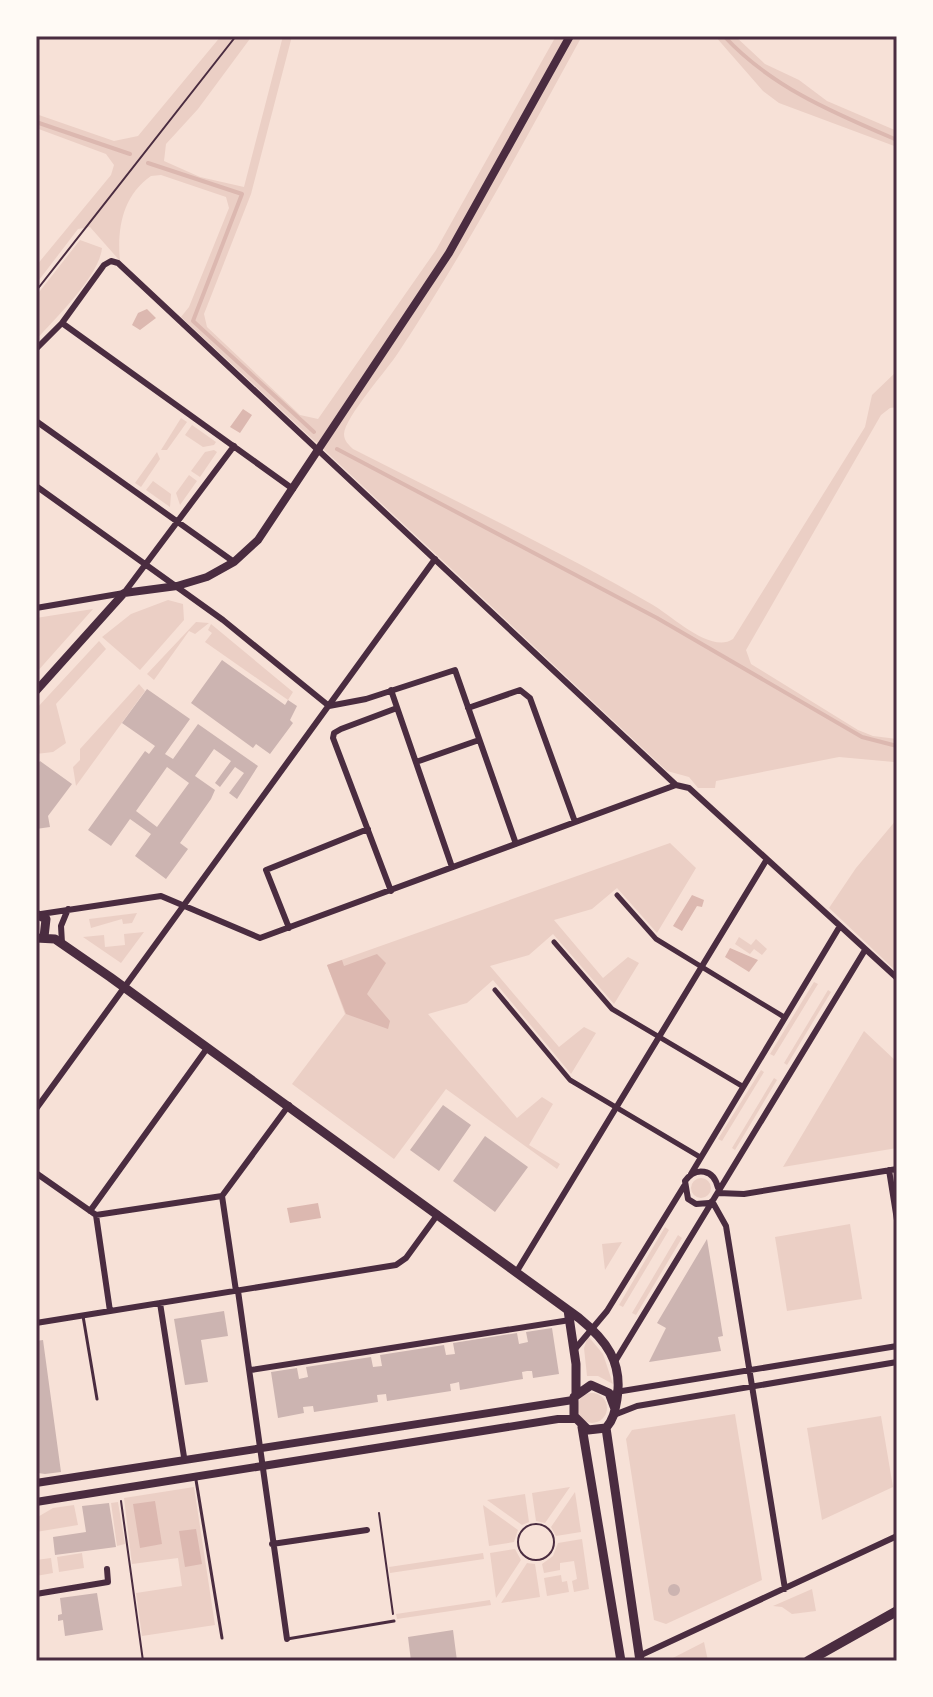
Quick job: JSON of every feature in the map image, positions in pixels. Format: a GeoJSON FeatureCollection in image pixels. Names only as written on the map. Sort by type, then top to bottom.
{"type":"FeatureCollection","features":[{"type":"Feature","properties":{"kind":"main road"},"geometry":{"type":"LineString","coordinates":[[39,914],[47,924],[39,938],[62,943],[123,986],[517,1271],[569,1315],[591,1328],[616,1360],[615,1412],[606,1428],[640,1658]]}},
{"type":"Feature","properties":{"kind":"main road"},"geometry":{"type":"LineString","coordinates":[[569,1315],[574,1350],[574,1397],[621,1661]]}},
{"type":"Feature","properties":{"kind":"main road"},"geometry":{"type":"LineString","coordinates":[[574,1397],[591,1385],[614,1393]]}},
{"type":"Feature","properties":{"kind":"main road"},"geometry":{"type":"LineString","coordinates":[[579,1423],[594,1432],[606,1428]]}},
{"type":"Feature","properties":{"kind":"main road"},"geometry":{"type":"LineString","coordinates":[[808,1661],[897,1611]]}},
{"type":"Feature","properties":{"kind":"street"},"geometry":{"type":"LineString","coordinates":[[36,608],[177,586],[207,577],[234,562],[258,540],[449,253],[570,36]]}},
{"type":"Feature","properties":{"kind":"street"},"geometry":{"type":"LineString","coordinates":[[36,349],[62,323],[104,265],[111,261],[118,263],[676,785],[689,788],[897,978]]}},
{"type":"Feature","properties":{"kind":"street"},"geometry":{"type":"LineString","coordinates":[[62,323],[293,489]]}},
{"type":"Feature","properties":{"kind":"street"},"geometry":{"type":"LineString","coordinates":[[36,421],[234,562]]}},
{"type":"Feature","properties":{"kind":"street"},"geometry":{"type":"LineString","coordinates":[[36,691],[147,566],[234,446]]}},
{"type":"Feature","properties":{"kind":"street"},"geometry":{"type":"LineString","coordinates":[[36,486],[177,586],[329,706]]}},
{"type":"Feature","properties":{"kind":"street"},"geometry":{"type":"LineString","coordinates":[[36,1109],[435,559]]}},
{"type":"Feature","properties":{"kind":"street"},"geometry":{"type":"LineString","coordinates":[[329,706],[455,670],[516,844]]}},
{"type":"Feature","properties":{"kind":"street"},"geometry":{"type":"LineString","coordinates":[[391,690],[452,867]]}},
{"type":"Feature","properties":{"kind":"street"},"geometry":{"type":"LineString","coordinates":[[468,708],[520,690],[530,698],[575,822]]}},
{"type":"Feature","properties":{"kind":"street"},"geometry":{"type":"LineString","coordinates":[[391,891],[334,733],[397,708]]}},
{"type":"Feature","properties":{"kind":"street"},"geometry":{"type":"LineString","coordinates":[[416,762],[479,740]]}},
{"type":"Feature","properties":{"kind":"street"},"geometry":{"type":"LineString","coordinates":[[39,914],[154,896],[184,904],[257,938],[676,785]]}},
{"type":"Feature","properties":{"kind":"street"},"geometry":{"type":"LineString","coordinates":[[289,928],[266,870],[368,829]]}},
{"type":"Feature","properties":{"kind":"street"},"geometry":{"type":"LineString","coordinates":[[517,1271],[767,859]]}},
{"type":"Feature","properties":{"kind":"street"},"geometry":{"type":"LineString","coordinates":[[617,895],[656,939],[784,1017]]}},
{"type":"Feature","properties":{"kind":"street"},"geometry":{"type":"LineString","coordinates":[[62,943],[61,926],[68,909]]}},
{"type":"Feature","properties":{"kind":"street"},"geometry":{"type":"LineString","coordinates":[[574,1350],[607,1311],[840,926]]}},
{"type":"Feature","properties":{"kind":"street"},"geometry":{"type":"LineString","coordinates":[[554,942],[612,1009],[742,1086]]}},
{"type":"Feature","properties":{"kind":"street"},"geometry":{"type":"LineString","coordinates":[[616,1360],[865,950]]}},
{"type":"Feature","properties":{"kind":"street"},"geometry":{"type":"LineString","coordinates":[[495,990],[570,1080],[700,1157]]}},
{"type":"Feature","properties":{"kind":"street"},"geometry":{"type":"LineString","coordinates":[[110,1311],[93,1213],[208,1047]]}},
{"type":"Feature","properties":{"kind":"street"},"geometry":{"type":"LineString","coordinates":[[287,1639],[260,1466],[263,1451],[222,1196],[289,1105]]}},
{"type":"Feature","properties":{"kind":"street"},"geometry":{"type":"LineString","coordinates":[[718,1190],[744,1194],[893,1170],[897,1220]]}},
{"type":"Feature","properties":{"kind":"street"},"geometry":{"type":"LineString","coordinates":[[36,1173],[93,1213],[222,1196]]}},
{"type":"Feature","properties":{"kind":"street"},"geometry":{"type":"LineString","coordinates":[[691,1174],[709,1173],[718,1190]]}},
{"type":"Feature","properties":{"kind":"street"},"geometry":{"type":"LineString","coordinates":[[684,1186],[692,1202],[710,1202]]}},
{"type":"Feature","properties":{"kind":"street"},"geometry":{"type":"LineString","coordinates":[[710,1202],[726,1226],[785,1589]]}},
{"type":"Feature","properties":{"kind":"street"},"geometry":{"type":"LineString","coordinates":[[36,1323],[400,1264],[438,1214]]}},
{"type":"Feature","properties":{"kind":"street"},"geometry":{"type":"LineString","coordinates":[[160,1303],[184,1457]]}},
{"type":"Feature","properties":{"kind":"street"},"geometry":{"type":"LineString","coordinates":[[251,1370],[569,1315]]}},
{"type":"Feature","properties":{"kind":"street"},"geometry":{"type":"LineString","coordinates":[[614,1393],[897,1346]]}},
{"type":"Feature","properties":{"kind":"street"},"geometry":{"type":"LineString","coordinates":[[615,1412],[897,1362]]}},
{"type":"Feature","properties":{"kind":"street"},"geometry":{"type":"LineString","coordinates":[[36,1483],[263,1451],[574,1397]]}},
{"type":"Feature","properties":{"kind":"street"},"geometry":{"type":"LineString","coordinates":[[36,1502],[196,1475],[579,1423]]}},
{"type":"Feature","properties":{"kind":"street"},"geometry":{"type":"LineString","coordinates":[[272,1544],[367,1530]]}},
{"type":"Feature","properties":{"kind":"street"},"geometry":{"type":"LineString","coordinates":[[640,1658],[897,1536]]}},
{"type":"Feature","properties":{"kind":"street"},"geometry":{"type":"LineString","coordinates":[[36,1594],[108,1582],[107,1569]]}},
{"type":"Feature","properties":{"kind":"lane"},"geometry":{"type":"LineString","coordinates":[[83,1315],[97,1399]]}},
{"type":"Feature","properties":{"kind":"lane"},"geometry":{"type":"LineString","coordinates":[[196,1475],[222,1638]]}},
{"type":"Feature","properties":{"kind":"lane"},"geometry":{"type":"LineString","coordinates":[[287,1639],[394,1621]]}},
{"type":"Feature","properties":{"kind":"path"},"geometry":{"type":"LineString","coordinates":[[36,291],[236,36]]}},
{"type":"Feature","properties":{"kind":"path"},"geometry":{"type":"LineString","coordinates":[[120,1495],[143,1661]]}},
{"type":"Feature","properties":{"kind":"path"},"geometry":{"type":"LineString","coordinates":[[379,1513],[394,1621]]}},
{"type":"Feature","properties":{"kind":"path"},"geometry":{"type":"LineString","coordinates":[[533,1524],[547,1528],[554,1540],[550,1553],[538,1561],[524,1557],[517,1545],[520,1532],[533,1524]]}},
{"type":"Feature","properties":{"kind":"shaded area"},"geometry":{"type":"Polygon","coordinates":[[[221,36],[252,36],[198,109],[166,144],[164,161],[200,177],[244,187],[283,36],[292,36],[251,194],[204,314],[207,327],[300,415],[318,419],[436,250],[556,36],[582,36],[471,236],[398,353],[351,417],[344,436],[353,449],[579,564],[653,605],[703,638],[714,642],[733,639],[865,427],[872,395],[897,371],[897,407],[881,415],[746,650],[751,664],[858,730],[873,736],[897,739],[897,765],[894,762],[839,757],[716,781],[715,788],[698,788],[689,777],[667,771],[181,317],[189,307],[229,208],[226,197],[161,175],[151,176],[134,193],[124,214],[120,261],[90,227],[78,229],[36,284],[36,266],[111,175],[114,165],[106,154],[36,128],[36,114],[114,141],[138,136],[221,36]]]}},
{"type":"Feature","properties":{"kind":"shaded area"},"geometry":{"type":"Polygon","coordinates":[[[715,36],[735,36],[765,64],[799,80],[827,101],[897,131],[897,147],[779,103],[763,91],[715,36]]]}},
{"type":"Feature","properties":{"kind":"shaded area"},"geometry":{"type":"Polygon","coordinates":[[[80,240],[102,248],[99,259],[75,297],[36,340],[36,296],[80,240]]]}},
{"type":"Feature","properties":{"kind":"shaded area"},"geometry":{"type":"Polygon","coordinates":[[[147,309],[156,318],[140,330],[132,325],[138,313],[147,309]]]}},
{"type":"Feature","properties":{"kind":"shaded area"},"geometry":{"type":"Polygon","coordinates":[[[243,409],[252,415],[240,433],[230,427],[243,409]]]}},
{"type":"Feature","properties":{"kind":"shaded area"},"geometry":{"type":"Polygon","coordinates":[[[181,418],[187,422],[167,450],[161,450],[181,418]]]}},
{"type":"Feature","properties":{"kind":"shaded area"},"geometry":{"type":"Polygon","coordinates":[[[192,425],[216,442],[214,445],[203,447],[185,435],[192,425]]]}},
{"type":"Feature","properties":{"kind":"shaded area"},"geometry":{"type":"Polygon","coordinates":[[[157,452],[160,459],[141,487],[135,483],[157,452]]]}},
{"type":"Feature","properties":{"kind":"shaded area"},"geometry":{"type":"Polygon","coordinates":[[[205,452],[217,452],[200,477],[191,471],[205,452]]]}},
{"type":"Feature","properties":{"kind":"shaded area"},"geometry":{"type":"Polygon","coordinates":[[[189,475],[197,481],[180,505],[176,493],[189,475]]]}},
{"type":"Feature","properties":{"kind":"shaded area"},"geometry":{"type":"Polygon","coordinates":[[[153,481],[171,494],[170,507],[146,490],[153,481]]]}},
{"type":"Feature","properties":{"kind":"shaded area"},"geometry":{"type":"Polygon","coordinates":[[[168,600],[183,604],[184,620],[140,670],[102,637],[131,614],[168,600]]]}},
{"type":"Feature","properties":{"kind":"shaded area"},"geometry":{"type":"Polygon","coordinates":[[[93,609],[36,673],[36,618],[93,609]]]}},
{"type":"Feature","properties":{"kind":"shaded area"},"geometry":{"type":"Polygon","coordinates":[[[196,622],[209,623],[195,634],[189,631],[154,680],[147,674],[196,622]]]}},
{"type":"Feature","properties":{"kind":"shaded area"},"geometry":{"type":"Polygon","coordinates":[[[211,624],[293,692],[288,700],[205,642],[212,633],[208,630],[211,624]]]}},
{"type":"Feature","properties":{"kind":"shaded area"},"geometry":{"type":"Polygon","coordinates":[[[99,641],[106,649],[56,704],[66,743],[53,752],[36,754],[36,709],[99,641]]]}},
{"type":"Feature","properties":{"kind":"shaded area"},"geometry":{"type":"Polygon","coordinates":[[[139,684],[145,691],[76,786],[73,767],[80,760],[80,749],[139,684]]]}},
{"type":"Feature","properties":{"kind":"shaded area"},"geometry":{"type":"Polygon","coordinates":[[[897,819],[897,972],[829,908],[856,868],[897,819]]]}},
{"type":"Feature","properties":{"kind":"shaded area"},"geometry":{"type":"Polygon","coordinates":[[[670,843],[696,868],[657,933],[617,888],[592,909],[554,920],[603,978],[628,957],[639,963],[614,1004],[553,934],[529,955],[490,966],[559,1047],[584,1027],[596,1033],[571,1074],[493,980],[467,1003],[428,1014],[517,1118],[542,1097],[553,1104],[529,1145],[560,1164],[557,1169],[446,1089],[394,1159],[292,1084],[345,1014],[327,965],[670,843]]]}},
{"type":"Feature","properties":{"kind":"shaded area"},"geometry":{"type":"Polygon","coordinates":[[[692,895],[704,900],[702,907],[697,906],[682,931],[673,926],[692,895]]]}},
{"type":"Feature","properties":{"kind":"shaded area"},"geometry":{"type":"Polygon","coordinates":[[[137,913],[132,923],[123,924],[122,919],[91,928],[89,919],[137,913]]]}},
{"type":"Feature","properties":{"kind":"shaded area"},"geometry":{"type":"Polygon","coordinates":[[[144,932],[121,963],[83,937],[104,935],[105,947],[125,945],[124,934],[144,932]]]}},
{"type":"Feature","properties":{"kind":"shaded area"},"geometry":{"type":"Polygon","coordinates":[[[739,937],[751,945],[756,939],[767,949],[762,955],[754,949],[750,954],[735,944],[739,937]]]}},
{"type":"Feature","properties":{"kind":"shaded area"},"geometry":{"type":"Polygon","coordinates":[[[730,948],[758,960],[749,972],[725,957],[730,948]]]}},
{"type":"Feature","properties":{"kind":"shaded area"},"geometry":{"type":"Polygon","coordinates":[[[377,954],[386,963],[367,994],[390,1021],[388,1029],[346,1014],[327,965],[342,960],[344,966],[377,954]]]}},
{"type":"Feature","properties":{"kind":"shaded area"},"geometry":{"type":"Polygon","coordinates":[[[814,982],[818,984],[774,1056],[770,1054],[814,982]]]}},
{"type":"Feature","properties":{"kind":"shaded area"},"geometry":{"type":"Polygon","coordinates":[[[828,990],[831,992],[787,1065],[784,1063],[828,990]]]}},
{"type":"Feature","properties":{"kind":"shaded area"},"geometry":{"type":"Polygon","coordinates":[[[864,1031],[897,1062],[897,1148],[783,1167],[864,1031]]]}},
{"type":"Feature","properties":{"kind":"shaded area"},"geometry":{"type":"Polygon","coordinates":[[[761,1070],[764,1072],[722,1141],[718,1139],[761,1070]]]}},
{"type":"Feature","properties":{"kind":"shaded area"},"geometry":{"type":"Polygon","coordinates":[[[774,1078],[777,1080],[735,1150],[732,1148],[774,1078]]]}},
{"type":"Feature","properties":{"kind":"shaded area"},"geometry":{"type":"Polygon","coordinates":[[[701,1178],[708,1181],[711,1188],[708,1195],[701,1198],[694,1195],[691,1188],[694,1181],[701,1178]]]}},
{"type":"Feature","properties":{"kind":"shaded area"},"geometry":{"type":"Polygon","coordinates":[[[318,1203],[321,1218],[290,1223],[287,1208],[318,1203]]]}},
{"type":"Feature","properties":{"kind":"shaded area"},"geometry":{"type":"Polygon","coordinates":[[[850,1224],[862,1299],[787,1311],[775,1237],[850,1224]]]}},
{"type":"Feature","properties":{"kind":"shaded area"},"geometry":{"type":"Polygon","coordinates":[[[665,1227],[669,1230],[623,1307],[619,1305],[665,1227]]]}},
{"type":"Feature","properties":{"kind":"shaded area"},"geometry":{"type":"Polygon","coordinates":[[[678,1235],[682,1238],[636,1315],[632,1313],[678,1235]]]}},
{"type":"Feature","properties":{"kind":"shaded area"},"geometry":{"type":"Polygon","coordinates":[[[622,1242],[605,1270],[602,1244],[622,1242]]]}},
{"type":"Feature","properties":{"kind":"shaded area"},"geometry":{"type":"Polygon","coordinates":[[[588,1336],[603,1354],[613,1384],[598,1376],[587,1376],[584,1348],[588,1336]]]}},
{"type":"Feature","properties":{"kind":"shaded area"},"geometry":{"type":"Polygon","coordinates":[[[592,1393],[603,1397],[607,1408],[603,1419],[592,1423],[581,1419],[577,1408],[581,1397],[592,1393]]]}},
{"type":"Feature","properties":{"kind":"shaded area"},"geometry":{"type":"Polygon","coordinates":[[[735,1414],[762,1580],[666,1624],[654,1620],[626,1439],[632,1430],[735,1414]]]}},
{"type":"Feature","properties":{"kind":"shaded area"},"geometry":{"type":"Polygon","coordinates":[[[881,1416],[893,1487],[822,1520],[807,1428],[881,1416]]]}},
{"type":"Feature","properties":{"kind":"shaded area"},"geometry":{"type":"Polygon","coordinates":[[[194,1487],[215,1625],[142,1636],[136,1593],[182,1586],[178,1558],[132,1564],[124,1498],[194,1487]]]}},
{"type":"Feature","properties":{"kind":"shaded area"},"geometry":{"type":"Polygon","coordinates":[[[570,1487],[545,1523],[536,1521],[532,1493],[570,1487]]]}},
{"type":"Feature","properties":{"kind":"shaded area"},"geometry":{"type":"Polygon","coordinates":[[[575,1492],[581,1532],[556,1536],[551,1527],[575,1492]]]}},
{"type":"Feature","properties":{"kind":"shaded area"},"geometry":{"type":"Polygon","coordinates":[[[525,1494],[529,1522],[522,1525],[487,1500],[525,1494]]]}},
{"type":"Feature","properties":{"kind":"shaded area"},"geometry":{"type":"Polygon","coordinates":[[[155,1501],[162,1544],[140,1548],[133,1504],[155,1501]]]}},
{"type":"Feature","properties":{"kind":"shaded area"},"geometry":{"type":"Polygon","coordinates":[[[118,1502],[125,1544],[117,1546],[111,1503],[118,1502]]]}},
{"type":"Feature","properties":{"kind":"shaded area"},"geometry":{"type":"Polygon","coordinates":[[[74,1505],[78,1525],[36,1532],[36,1518],[53,1508],[74,1505]]]}},
{"type":"Feature","properties":{"kind":"shaded area"},"geometry":{"type":"Polygon","coordinates":[[[483,1505],[518,1530],[514,1542],[489,1546],[483,1505]]]}},
{"type":"Feature","properties":{"kind":"shaded area"},"geometry":{"type":"Polygon","coordinates":[[[196,1529],[202,1564],[185,1567],[179,1531],[196,1529]]]}},
{"type":"Feature","properties":{"kind":"shaded area"},"geometry":{"type":"Polygon","coordinates":[[[582,1539],[589,1589],[574,1592],[572,1581],[577,1579],[574,1561],[560,1563],[560,1570],[544,1573],[542,1564],[553,1556],[558,1543],[582,1539]]]}},
{"type":"Feature","properties":{"kind":"shaded area"},"geometry":{"type":"Polygon","coordinates":[[[515,1549],[521,1560],[496,1598],[490,1553],[515,1549]]]}},
{"type":"Feature","properties":{"kind":"shaded area"},"geometry":{"type":"Polygon","coordinates":[[[82,1553],[84,1568],[59,1572],[57,1557],[82,1553]]]}},
{"type":"Feature","properties":{"kind":"shaded area"},"geometry":{"type":"Polygon","coordinates":[[[483,1553],[484,1559],[390,1573],[389,1567],[483,1553]]]}},
{"type":"Feature","properties":{"kind":"shaded area"},"geometry":{"type":"Polygon","coordinates":[[[51,1558],[53,1573],[36,1576],[36,1560],[51,1558]]]}},
{"type":"Feature","properties":{"kind":"shaded area"},"geometry":{"type":"Polygon","coordinates":[[[527,1563],[535,1564],[540,1597],[501,1603],[527,1563]]]}},
{"type":"Feature","properties":{"kind":"shaded area"},"geometry":{"type":"Polygon","coordinates":[[[561,1575],[562,1582],[567,1581],[569,1592],[547,1596],[544,1578],[561,1575]]]}},
{"type":"Feature","properties":{"kind":"shaded area"},"geometry":{"type":"Polygon","coordinates":[[[812,1589],[816,1611],[792,1614],[782,1607],[773,1606],[812,1589]]]}},
{"type":"Feature","properties":{"kind":"shaded area"},"geometry":{"type":"Polygon","coordinates":[[[490,1600],[491,1605],[397,1619],[396,1614],[490,1600]]]}},
{"type":"Feature","properties":{"kind":"shaded area"},"geometry":{"type":"Polygon","coordinates":[[[704,1642],[708,1661],[667,1661],[704,1642]]]}},
{"type":"Feature","properties":{"kind":"building"},"geometry":{"type":"Polygon","coordinates":[[[222,660],[285,705],[288,700],[297,706],[290,720],[293,723],[270,754],[256,744],[253,748],[191,703],[222,660]]]}},
{"type":"Feature","properties":{"kind":"building"},"geometry":{"type":"Polygon","coordinates":[[[147,689],[190,719],[165,754],[173,759],[198,724],[258,766],[237,799],[229,793],[244,773],[235,767],[220,787],[215,783],[231,761],[214,749],[195,776],[215,790],[180,843],[188,849],[166,879],[135,856],[151,834],[130,819],[111,846],[88,830],[145,751],[149,754],[155,746],[122,723],[147,689]],[[167,767],[136,811],[157,827],[189,783],[167,767]]]}},
{"type":"Feature","properties":{"kind":"building"},"geometry":{"type":"Polygon","coordinates":[[[40,761],[72,784],[48,816],[50,827],[36,829],[36,766],[40,761]]]}},
{"type":"Feature","properties":{"kind":"building"},"geometry":{"type":"Polygon","coordinates":[[[443,1105],[471,1125],[439,1171],[410,1150],[443,1105]]]}},
{"type":"Feature","properties":{"kind":"building"},"geometry":{"type":"Polygon","coordinates":[[[485,1136],[528,1167],[495,1212],[453,1181],[485,1136]]]}},
{"type":"Feature","properties":{"kind":"building"},"geometry":{"type":"Polygon","coordinates":[[[707,1239],[723,1336],[718,1337],[721,1351],[649,1362],[666,1328],[657,1323],[707,1239]]]}},
{"type":"Feature","properties":{"kind":"building"},"geometry":{"type":"Polygon","coordinates":[[[224,1311],[228,1336],[201,1340],[208,1382],[185,1385],[174,1319],[224,1311]]]}},
{"type":"Feature","properties":{"kind":"building"},"geometry":{"type":"Polygon","coordinates":[[[552,1328],[559,1374],[533,1378],[532,1371],[527,1371],[522,1372],[523,1379],[460,1390],[459,1382],[450,1384],[451,1391],[387,1401],[386,1394],[377,1395],[378,1402],[314,1412],[313,1406],[303,1407],[304,1413],[278,1418],[271,1372],[297,1368],[299,1379],[308,1377],[306,1367],[371,1357],[373,1367],[382,1366],[380,1355],[444,1345],[446,1355],[455,1354],[453,1343],[517,1333],[519,1344],[528,1342],[526,1332],[552,1328]]]}},
{"type":"Feature","properties":{"kind":"building"},"geometry":{"type":"Polygon","coordinates":[[[43,1340],[61,1472],[45,1474],[38,1473],[36,1457],[36,1341],[43,1340]]]}},
{"type":"Feature","properties":{"kind":"building"},"geometry":{"type":"Polygon","coordinates":[[[109,1503],[116,1547],[55,1555],[53,1537],[86,1532],[82,1506],[109,1503]]]}},
{"type":"Feature","properties":{"kind":"building"},"geometry":{"type":"Polygon","coordinates":[[[674,1584],[680,1590],[674,1596],[668,1590],[674,1584]]]}},
{"type":"Feature","properties":{"kind":"building"},"geometry":{"type":"Polygon","coordinates":[[[97,1593],[103,1630],[65,1636],[63,1620],[58,1621],[58,1615],[62,1614],[60,1598],[97,1593]]]}},
{"type":"Feature","properties":{"kind":"building"},"geometry":{"type":"Polygon","coordinates":[[[453,1630],[457,1661],[411,1661],[408,1637],[453,1630]]]}},
{"type":"Feature","properties":{"kind":"waterway"},"geometry":{"type":"LineString","coordinates":[[724,36],[762,70],[804,97],[897,140]]}},
{"type":"Feature","properties":{"kind":"waterway"},"geometry":{"type":"LineString","coordinates":[[36,122],[130,154]]}},
{"type":"Feature","properties":{"kind":"waterway"},"geometry":{"type":"LineString","coordinates":[[148,163],[242,194],[193,321],[314,432]]}},
{"type":"Feature","properties":{"kind":"waterway"},"geometry":{"type":"LineString","coordinates":[[337,449],[657,618],[862,737],[897,746]]}}]}
